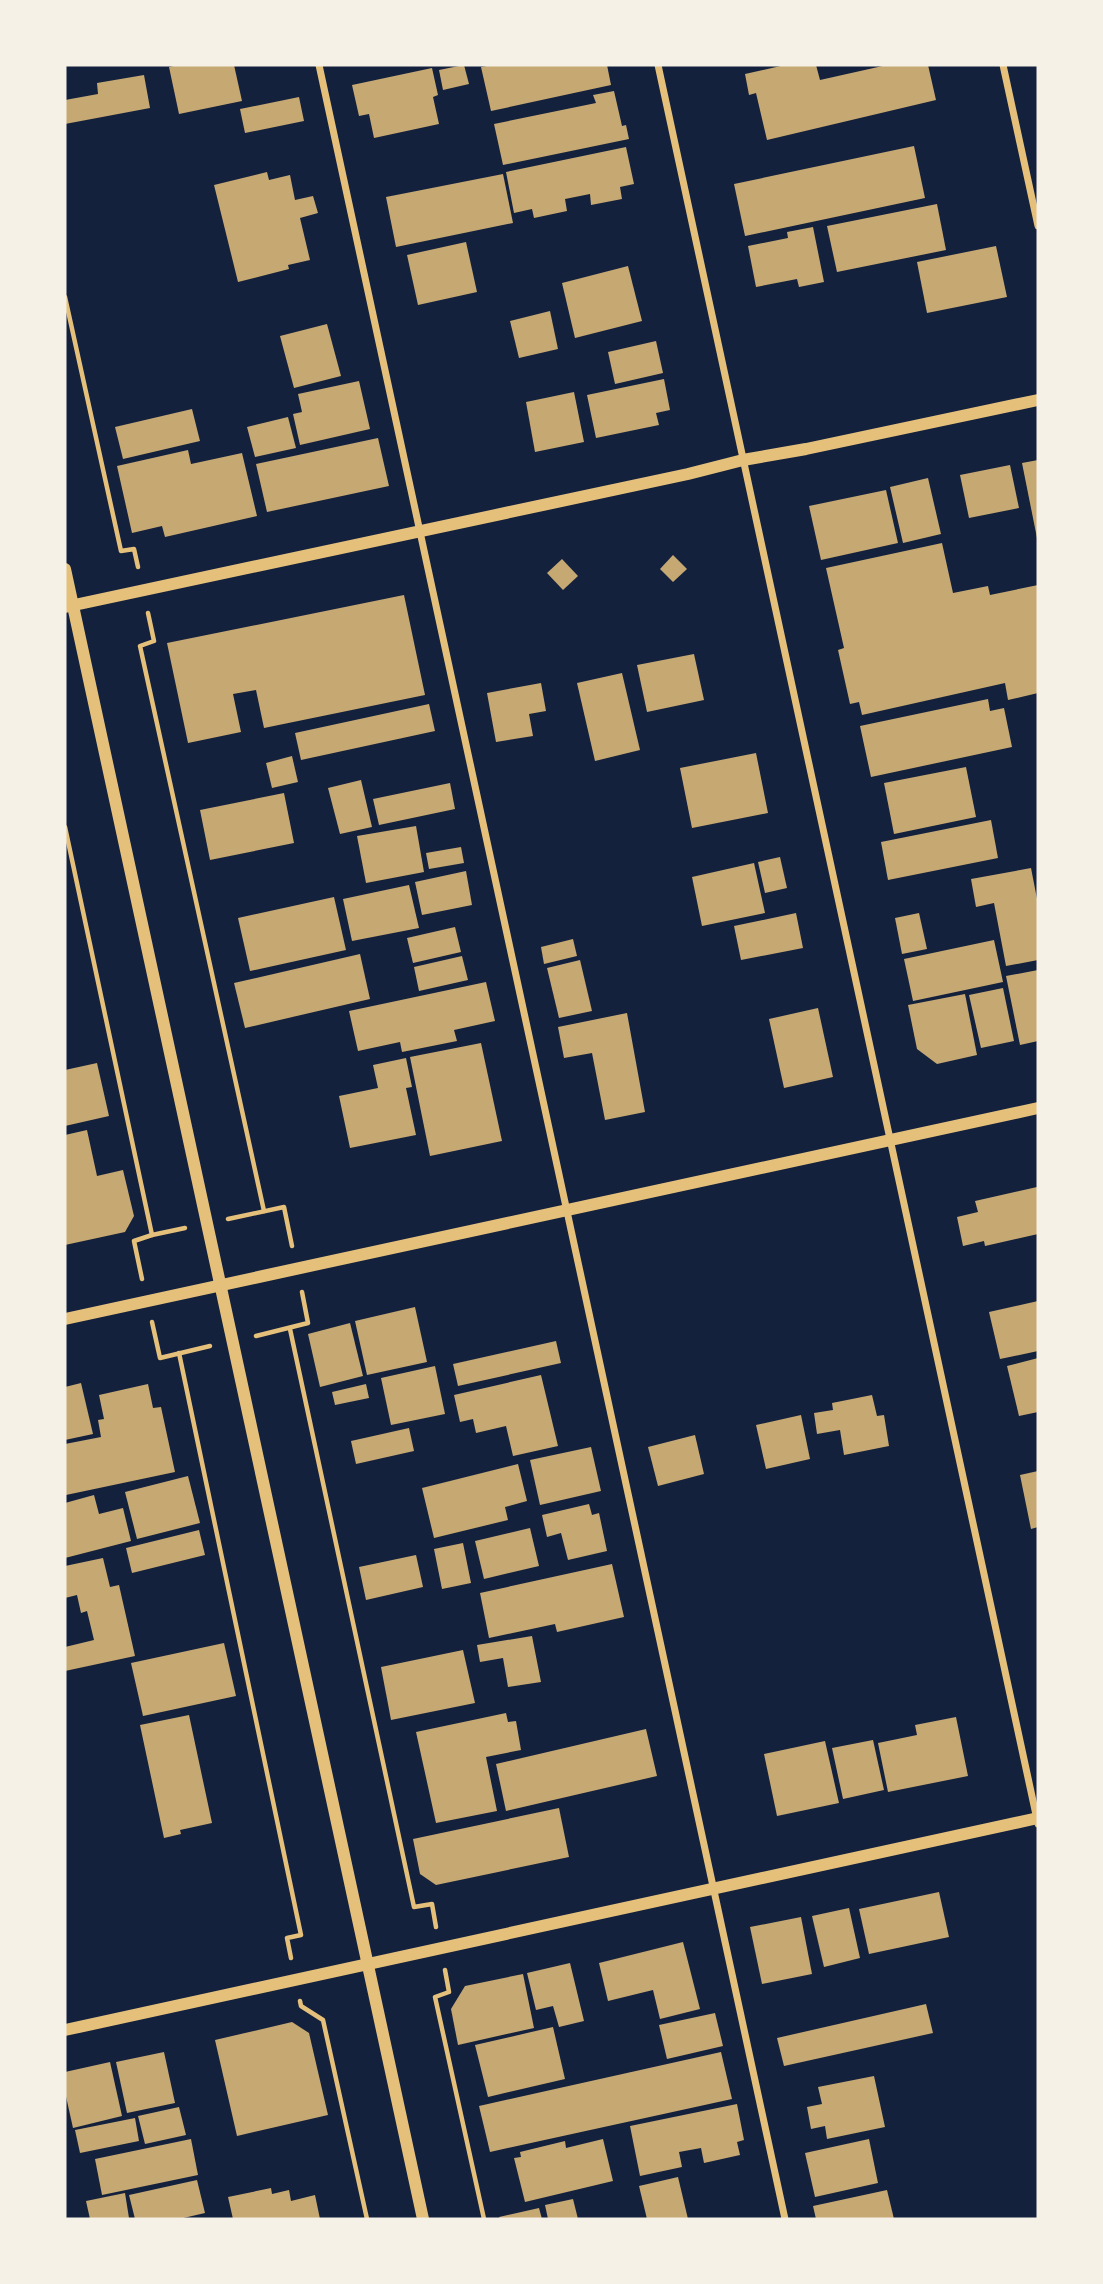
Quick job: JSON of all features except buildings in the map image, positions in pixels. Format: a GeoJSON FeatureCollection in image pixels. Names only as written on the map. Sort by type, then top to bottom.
{"type":"FeatureCollection","features":[{"type":"Feature","properties":{"kind":"street"},"geometry":{"type":"LineString","coordinates":[[319,65],[785,2219]]}},
{"type":"Feature","properties":{"kind":"street"},"geometry":{"type":"LineString","coordinates":[[65,2030],[1038,1820],[658,65]]}},
{"type":"Feature","properties":{"kind":"street"},"geometry":{"type":"LineString","coordinates":[[1003,65],[1038,226]]}},
{"type":"Feature","properties":{"kind":"street"},"geometry":{"type":"LineString","coordinates":[[69,606],[675,477],[743,460],[1038,400]]}},
{"type":"Feature","properties":{"kind":"street"},"geometry":{"type":"LineString","coordinates":[[65,569],[69,606],[423,2219]]}},
{"type":"Feature","properties":{"kind":"street"},"geometry":{"type":"LineString","coordinates":[[65,1319],[1038,1108]]}},
{"type":"Feature","properties":{"kind":"path"},"geometry":{"type":"LineString","coordinates":[[65,297],[121,551],[134,549]]}},
{"type":"Feature","properties":{"kind":"path"},"geometry":{"type":"LineString","coordinates":[[154,641],[140,646],[264,1212],[284,1207]]}},
{"type":"Feature","properties":{"kind":"path"},"geometry":{"type":"LineString","coordinates":[[65,827],[152,1236],[134,1241]]}},
{"type":"Feature","properties":{"kind":"path"},"geometry":{"type":"LineString","coordinates":[[308,1323],[290,1329],[414,1907],[432,1904]]}},
{"type":"Feature","properties":{"kind":"path"},"geometry":{"type":"LineString","coordinates":[[160,1359],[178,1353],[301,1935],[287,1938]]}},
{"type":"Feature","properties":{"kind":"path"},"geometry":{"type":"LineString","coordinates":[[449,1992],[435,1997],[484,2219]]}},
{"type":"Feature","properties":{"kind":"path"},"geometry":{"type":"LineString","coordinates":[[301,2006],[323,2020],[367,2219]]}}]}
